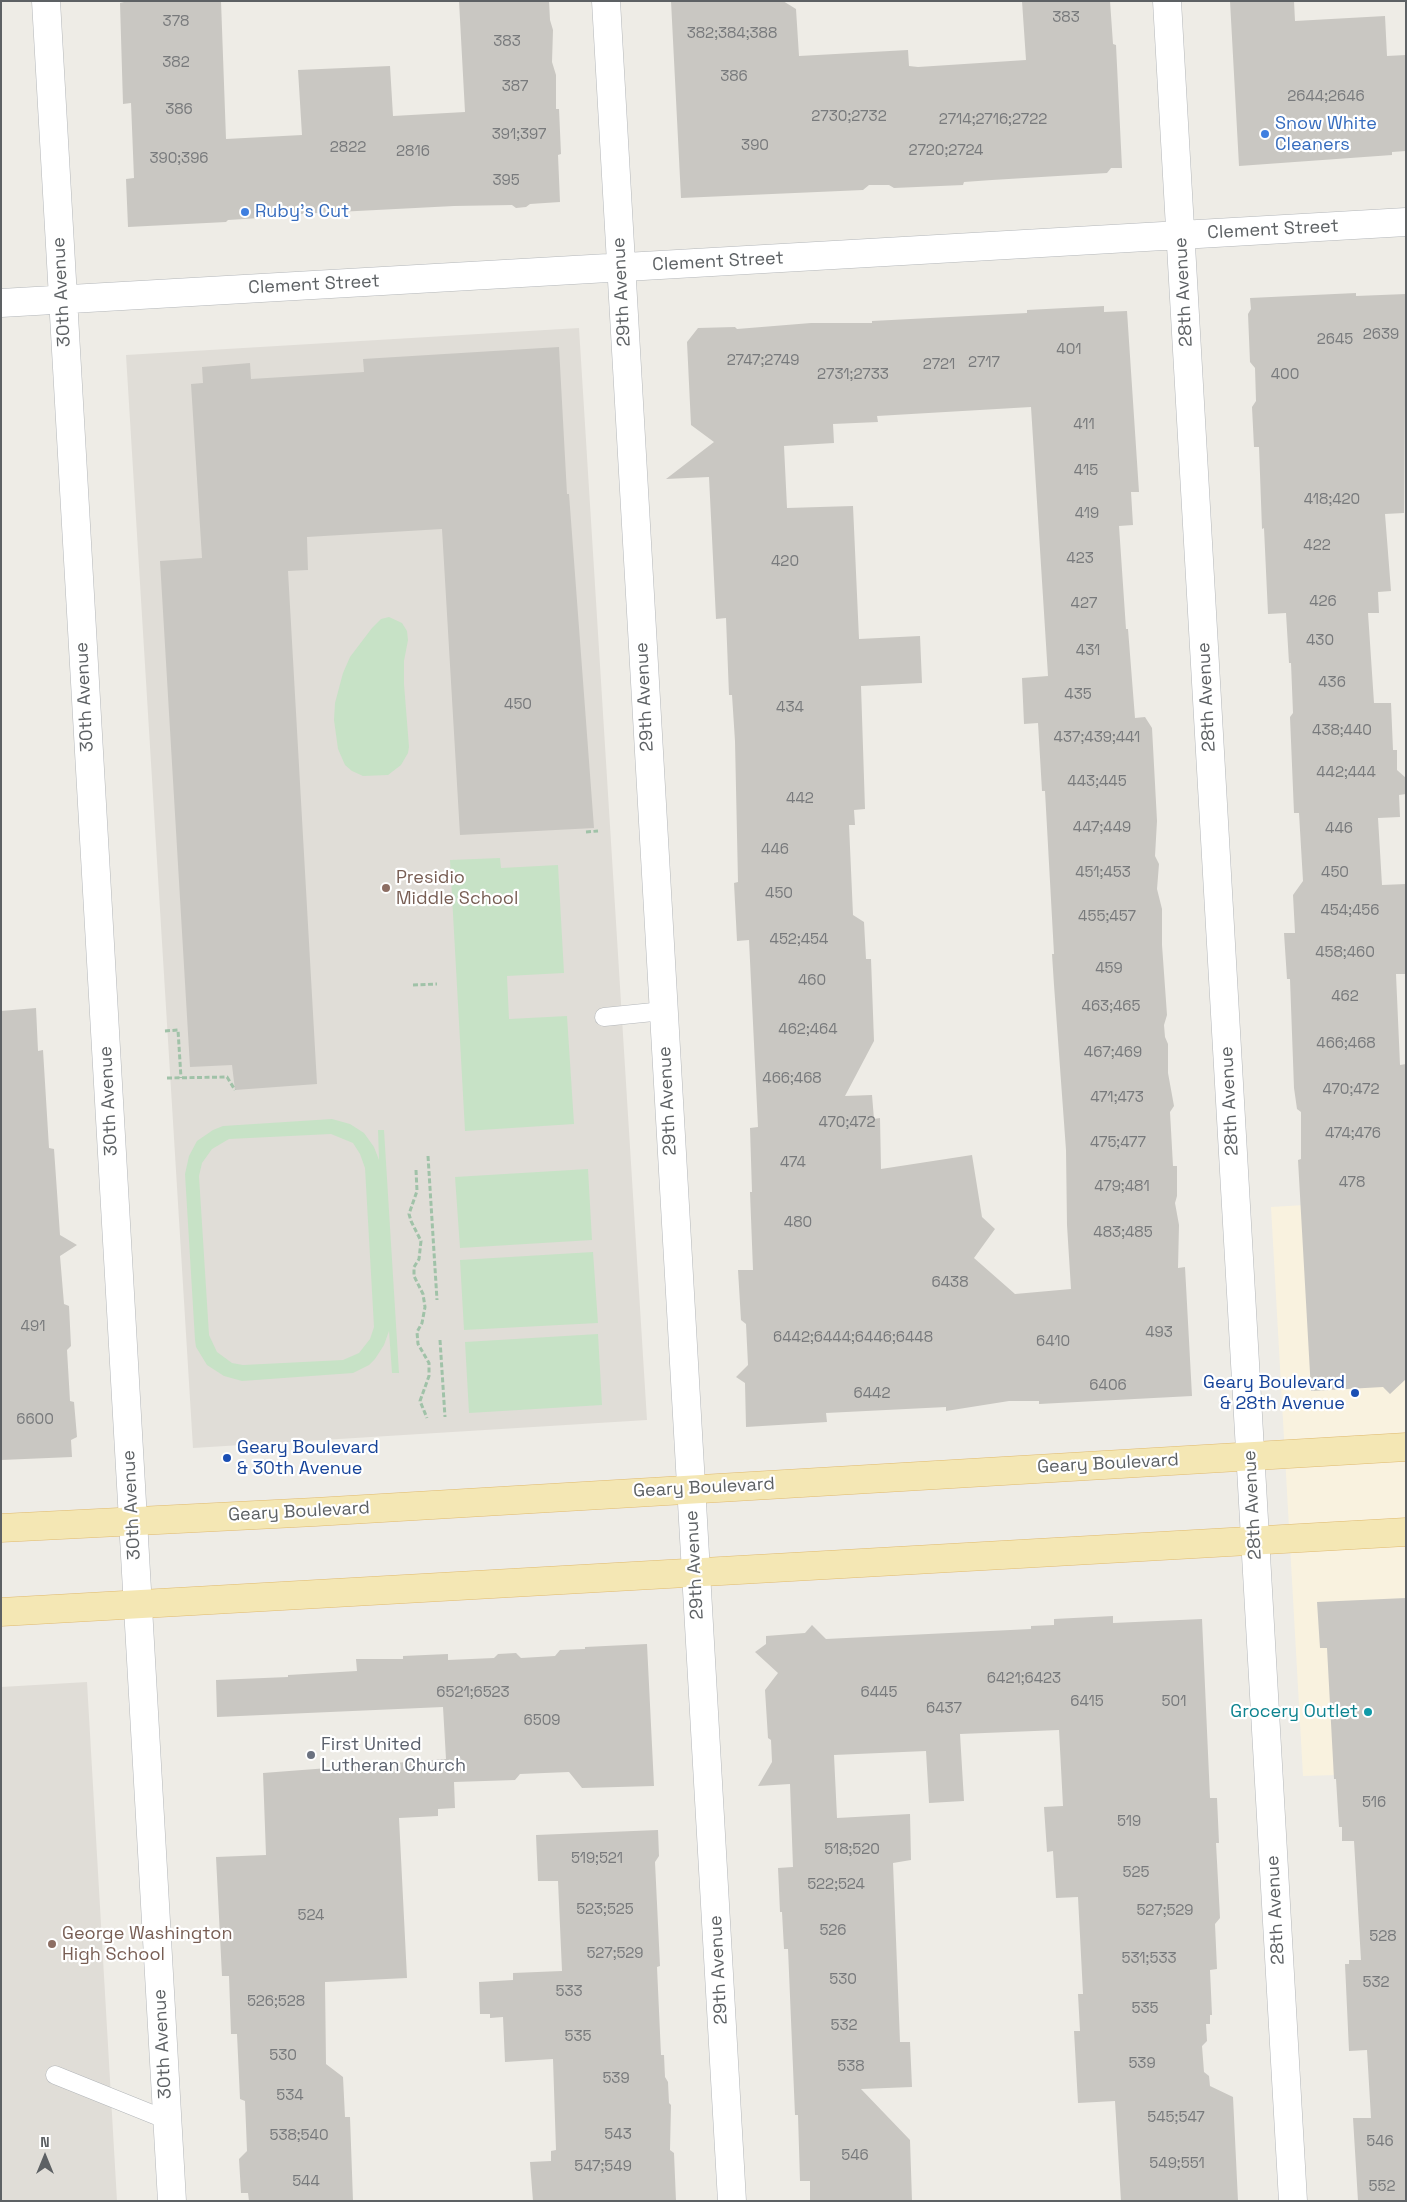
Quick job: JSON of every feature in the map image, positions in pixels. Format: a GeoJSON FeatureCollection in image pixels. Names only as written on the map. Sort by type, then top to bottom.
{"type":"FeatureCollection","features":[{"type":"Feature","properties":{"kind":"main road","name":"Geary Boulevard"},"geometry":{"type":"LineString","coordinates":[[1,1528],[315,1512],[691,1488],[1406,1447]]}},
{"type":"Feature","properties":{"kind":"main road"},"geometry":{"type":"LineString","coordinates":[[1,1612],[1406,1532]]}},
{"type":"Feature","properties":{"kind":"street","name":"30th Avenue"},"geometry":{"type":"LineString","coordinates":[[46,1],[172,2201]]}},
{"type":"Feature","properties":{"kind":"street","name":"29th Avenue"},"geometry":{"type":"LineString","coordinates":[[606,1],[732,2201]]}},
{"type":"Feature","properties":{"kind":"street","name":"28th Avenue"},"geometry":{"type":"LineString","coordinates":[[1166,1],[1293,2201]]}},
{"type":"Feature","properties":{"kind":"street","name":"Clement Street"},"geometry":{"type":"LineString","coordinates":[[1,302],[63,300],[1406,222]]}},
{"type":"Feature","properties":{"kind":"lane"},"geometry":{"type":"LineString","coordinates":[[604,1017],[663,1011]]}},
{"type":"Feature","properties":{"kind":"lane"},"geometry":{"type":"LineString","coordinates":[[55,2075],[167,2120]]}},
{"type":"Feature","properties":{"kind":"path"},"geometry":{"type":"LineString","coordinates":[[586,832],[598,832]]}},
{"type":"Feature","properties":{"kind":"path"},"geometry":{"type":"LineString","coordinates":[[413,985],[437,984]]}},
{"type":"Feature","properties":{"kind":"path"},"geometry":{"type":"LineString","coordinates":[[164,1031],[178,1030],[181,1078]]}},
{"type":"Feature","properties":{"kind":"path"},"geometry":{"type":"LineString","coordinates":[[167,1078],[226,1077],[235,1090]]}},
{"type":"Feature","properties":{"kind":"path"},"geometry":{"type":"LineString","coordinates":[[428,1156],[437,1300]]}},
{"type":"Feature","properties":{"kind":"path"},"geometry":{"type":"LineString","coordinates":[[416,1170],[417,1191],[409,1214],[410,1222],[421,1241],[419,1259],[414,1268],[414,1276],[422,1294],[425,1307],[422,1323],[417,1332],[418,1344],[429,1363],[429,1376],[420,1401],[427,1418]]}},
{"type":"Feature","properties":{"kind":"path"},"geometry":{"type":"LineString","coordinates":[[440,1340],[445,1417]]}},
{"type":"Feature","properties":{"kind":"shaded area","name":"Presidio Middle School"},"geometry":{"type":"Polygon","coordinates":[[[579,328],[647,1420],[193,1448],[126,355],[579,328]]]}},
{"type":"Feature","properties":{"kind":"shaded area"},"geometry":{"type":"Polygon","coordinates":[[[1406,1199],[1406,1773],[1303,1776],[1271,1207],[1406,1199]]]}},
{"type":"Feature","properties":{"kind":"shaded area","name":"George Washington High School"},"geometry":{"type":"Polygon","coordinates":[[[87,1682],[117,2201],[1,2201],[1,1687],[87,1682]]]}},
{"type":"Feature","properties":{"kind":"green space"},"geometry":{"type":"Polygon","coordinates":[[[389,617],[402,623],[407,631],[408,640],[404,661],[404,684],[409,747],[408,753],[401,765],[388,775],[363,776],[345,765],[338,749],[334,720],[335,703],[343,673],[350,657],[372,628],[381,619],[389,617]]]}},
{"type":"Feature","properties":{"kind":"green space"},"geometry":{"type":"Polygon","coordinates":[[[500,858],[501,868],[558,865],[564,973],[507,976],[509,1019],[567,1016],[574,1124],[465,1131],[450,860],[500,858]]]}},
{"type":"Feature","properties":{"kind":"green space"},"geometry":{"type":"Polygon","coordinates":[[[332,1119],[350,1124],[364,1133],[374,1147],[379,1160],[378,1130],[384,1130],[399,1373],[392,1373],[389,1331],[384,1345],[375,1359],[369,1365],[353,1373],[242,1381],[224,1376],[207,1365],[196,1347],[195,1340],[185,1174],[189,1156],[197,1141],[213,1130],[223,1126],[332,1119]],[[331,1134],[229,1139],[212,1149],[202,1163],[199,1176],[209,1335],[217,1352],[232,1363],[243,1365],[343,1360],[359,1353],[370,1339],[374,1327],[365,1168],[360,1154],[353,1143],[331,1134]]]}},
{"type":"Feature","properties":{"kind":"green space"},"geometry":{"type":"Polygon","coordinates":[[[588,1169],[592,1240],[460,1248],[455,1177],[588,1169]]]}},
{"type":"Feature","properties":{"kind":"green space"},"geometry":{"type":"Polygon","coordinates":[[[593,1252],[598,1323],[464,1330],[460,1260],[593,1252]]]}},
{"type":"Feature","properties":{"kind":"green space"},"geometry":{"type":"Polygon","coordinates":[[[598,1334],[602,1405],[469,1413],[465,1342],[598,1334]]]}},
{"type":"Feature","properties":{"kind":"building"},"geometry":{"type":"Polygon","coordinates":[[[128,1],[221,1],[226,139],[302,135],[298,70],[390,66],[393,116],[465,112],[459,1],[549,1],[550,20],[553,30],[552,62],[556,75],[556,109],[559,109],[561,154],[558,155],[560,202],[530,204],[526,207],[516,208],[512,205],[454,206],[260,216],[260,218],[228,220],[226,222],[128,227],[126,179],[134,178],[131,103],[123,104],[120,3],[128,1]]]}},
{"type":"Feature","properties":{"kind":"building"},"geometry":{"type":"Polygon","coordinates":[[[671,1],[783,1],[796,9],[799,56],[908,50],[909,66],[918,67],[1026,60],[1022,1],[1110,1],[1113,44],[1116,45],[1122,168],[1111,168],[1107,173],[964,182],[963,185],[894,188],[889,185],[869,185],[863,190],[681,198],[671,1]]]}},
{"type":"Feature","properties":{"kind":"building"},"geometry":{"type":"Polygon","coordinates":[[[1230,1],[1294,1],[1295,21],[1385,16],[1387,56],[1406,55],[1406,151],[1392,152],[1392,155],[1239,166],[1230,1]]]}},
{"type":"Feature","properties":{"kind":"building"},"geometry":{"type":"Polygon","coordinates":[[[1356,293],[1356,296],[1406,294],[1404,513],[1385,514],[1391,591],[1378,592],[1379,613],[1368,613],[1374,703],[1391,703],[1393,750],[1397,750],[1397,770],[1406,778],[1406,794],[1399,795],[1400,817],[1378,818],[1382,885],[1406,884],[1406,974],[1396,974],[1400,1065],[1406,1064],[1406,1379],[1390,1394],[1383,1387],[1311,1391],[1298,1160],[1301,1159],[1301,1112],[1297,1109],[1294,1088],[1290,979],[1287,979],[1284,933],[1295,933],[1293,895],[1303,881],[1299,813],[1294,813],[1290,717],[1293,713],[1291,663],[1289,663],[1286,613],[1268,614],[1259,447],[1254,447],[1252,407],[1256,401],[1255,368],[1250,362],[1248,314],[1251,309],[1250,298],[1356,293]]]}},
{"type":"Feature","properties":{"kind":"building"},"geometry":{"type":"Polygon","coordinates":[[[1104,306],[1104,312],[1127,311],[1139,492],[1131,492],[1133,525],[1119,526],[1126,629],[1128,629],[1135,718],[1145,717],[1152,728],[1157,821],[1155,856],[1159,864],[1157,889],[1162,909],[1162,945],[1167,1015],[1164,1025],[1168,1044],[1168,1073],[1174,1106],[1170,1112],[1173,1166],[1177,1166],[1177,1196],[1175,1203],[1179,1225],[1178,1268],[1185,1267],[1192,1396],[1039,1404],[1039,1401],[1009,1401],[946,1411],[946,1407],[826,1413],[827,1422],[746,1427],[745,1383],[736,1377],[748,1365],[746,1324],[741,1320],[738,1270],[753,1270],[750,1128],[758,1127],[749,940],[737,941],[734,883],[738,882],[735,741],[732,695],[729,695],[726,618],[716,619],[709,477],[666,479],[714,442],[691,425],[687,342],[698,328],[735,327],[737,329],[811,323],[872,323],[872,321],[1027,313],[1027,310],[1104,306]],[[1031,407],[877,416],[878,422],[833,424],[834,443],[784,446],[787,508],[853,506],[859,639],[920,636],[922,683],[861,686],[865,809],[854,810],[855,825],[849,825],[853,915],[864,922],[866,959],[871,959],[874,1041],[845,1096],[872,1095],[874,1119],[880,1118],[881,1169],[972,1155],[982,1217],[995,1229],[974,1258],[1015,1294],[1071,1289],[1067,1225],[1066,1150],[1052,954],[1054,954],[1045,791],[1042,791],[1038,723],[1024,724],[1022,678],[1048,676],[1031,407]]]}},
{"type":"Feature","properties":{"kind":"building"},"geometry":{"type":"Polygon","coordinates":[[[559,347],[567,494],[569,494],[594,828],[460,835],[442,529],[307,537],[308,570],[288,571],[317,1084],[235,1090],[232,1065],[190,1067],[160,561],[202,558],[191,384],[203,383],[202,367],[250,363],[251,379],[364,372],[363,359],[559,347]]]}},
{"type":"Feature","properties":{"kind":"building"},"geometry":{"type":"Polygon","coordinates":[[[36,1008],[38,1051],[43,1050],[49,1148],[54,1149],[60,1235],[77,1245],[60,1256],[64,1304],[69,1306],[71,1346],[67,1350],[70,1401],[74,1402],[77,1437],[71,1440],[72,1457],[1,1460],[1,1011],[36,1008]]]}},
{"type":"Feature","properties":{"kind":"building"},"geometry":{"type":"Polygon","coordinates":[[[1406,1598],[1406,2201],[1358,2201],[1353,2118],[1371,2118],[1367,2050],[1349,2051],[1345,1964],[1349,1964],[1349,1960],[1361,1960],[1354,1841],[1342,1841],[1342,1827],[1339,1827],[1336,1779],[1334,1779],[1327,1648],[1320,1648],[1317,1602],[1406,1598]]]}},
{"type":"Feature","properties":{"kind":"building"},"geometry":{"type":"Polygon","coordinates":[[[1113,1616],[1113,1623],[1202,1619],[1210,1798],[1217,1798],[1219,1843],[1216,1843],[1220,1918],[1215,1924],[1217,1969],[1210,1970],[1212,2015],[1210,2015],[1210,2024],[1206,2024],[1207,2041],[1202,2046],[1204,2072],[1209,2076],[1210,2086],[1233,2097],[1238,2201],[1121,2201],[1115,2101],[1078,2103],[1074,2031],[1080,2031],[1078,1994],[1083,1994],[1078,1897],[1056,1898],[1053,1851],[1047,1852],[1044,1807],[1063,1806],[1059,1730],[960,1734],[964,1801],[929,1803],[926,1751],[834,1755],[837,1818],[910,1814],[911,1860],[893,1863],[900,2042],[910,2042],[912,2087],[861,2089],[910,2140],[912,2201],[810,2201],[810,2181],[800,2181],[798,2115],[795,2115],[788,1949],[784,1949],[782,1912],[780,1912],[778,1868],[793,1867],[790,1784],[758,1786],[772,1762],[771,1740],[768,1738],[765,1690],[778,1673],[755,1652],[766,1644],[766,1636],[805,1633],[812,1625],[826,1639],[1031,1629],[1031,1626],[1054,1625],[1054,1619],[1113,1616]]]}},
{"type":"Feature","properties":{"kind":"building"},"geometry":{"type":"Polygon","coordinates":[[[647,1644],[654,1786],[582,1788],[569,1772],[520,1774],[515,1780],[454,1782],[455,1808],[438,1809],[438,1816],[399,1818],[407,1978],[325,1982],[326,2064],[343,2077],[345,2117],[350,2117],[353,2201],[249,2201],[248,2193],[241,2193],[239,2159],[247,2151],[245,2101],[240,2099],[237,2034],[231,2034],[229,1976],[222,1976],[216,1857],[266,1855],[263,1773],[446,1759],[443,1707],[217,1717],[216,1680],[288,1677],[288,1675],[357,1671],[356,1659],[403,1659],[403,1656],[448,1654],[448,1660],[494,1658],[498,1654],[516,1653],[521,1658],[555,1656],[560,1650],[585,1649],[585,1647],[647,1644]]]}},
{"type":"Feature","properties":{"kind":"building"},"geometry":{"type":"Polygon","coordinates":[[[658,1830],[659,1856],[655,1862],[660,1966],[657,1967],[661,2055],[664,2055],[665,2077],[668,2082],[669,2103],[671,2105],[670,2150],[674,2153],[676,2201],[533,2201],[530,2162],[551,2161],[551,2151],[556,2150],[553,2059],[505,2062],[503,2017],[490,2018],[490,2014],[480,2014],[479,1982],[513,1980],[513,1973],[562,1971],[558,1881],[538,1881],[536,1835],[658,1830]]]}},
{"type":"Feature","properties":{"kind":"place","name":"Snow White Cleaners"},"geometry":{"type":"Point","coordinates":[1265,134]}},
{"type":"Feature","properties":{"kind":"place","name":"Ruby's Cut"},"geometry":{"type":"Point","coordinates":[245,212]}},
{"type":"Feature","properties":{"kind":"place","name":"Presidio Middle School"},"geometry":{"type":"Point","coordinates":[386,888]}},
{"type":"Feature","properties":{"kind":"place","name":"Geary Boulevard & 28th Avenue"},"geometry":{"type":"Point","coordinates":[1355,1393]}},
{"type":"Feature","properties":{"kind":"place","name":"Geary Boulevard & 30th Avenue"},"geometry":{"type":"Point","coordinates":[227,1458]}},
{"type":"Feature","properties":{"kind":"place","name":"Grocery Outlet"},"geometry":{"type":"Point","coordinates":[1368,1712]}},
{"type":"Feature","properties":{"kind":"place","name":"First United Lutheran Church"},"geometry":{"type":"Point","coordinates":[311,1755]}},
{"type":"Feature","properties":{"kind":"place","name":"George Washington High School"},"geometry":{"type":"Point","coordinates":[52,1944]}}]}
